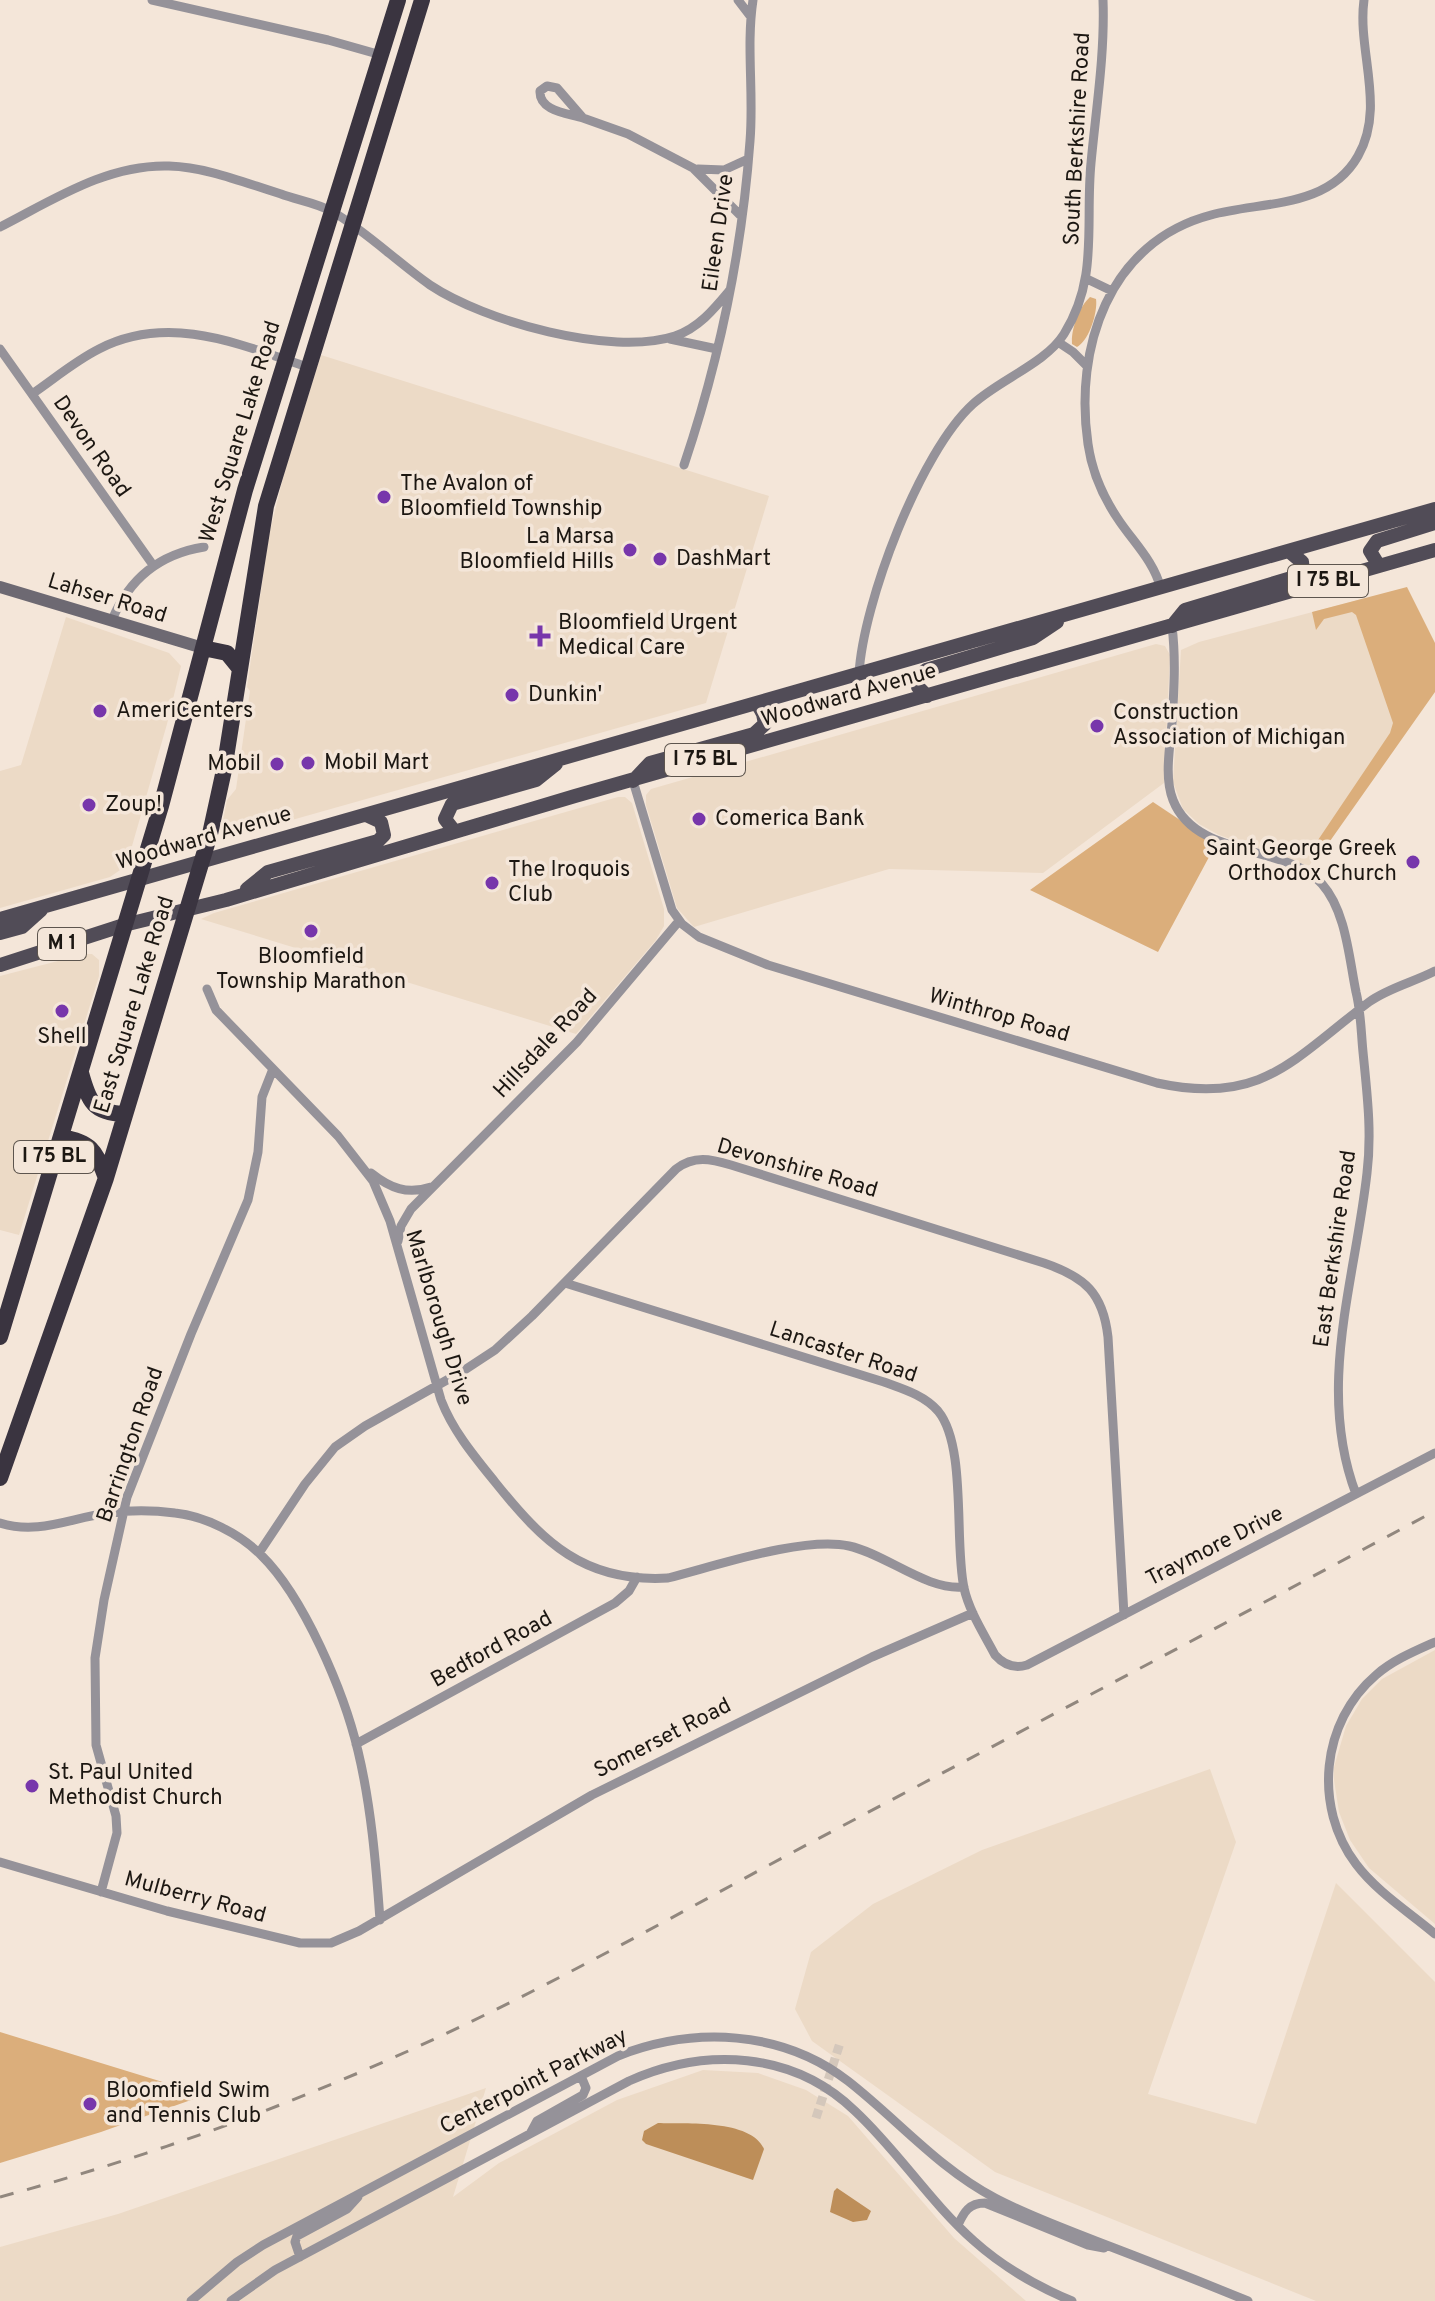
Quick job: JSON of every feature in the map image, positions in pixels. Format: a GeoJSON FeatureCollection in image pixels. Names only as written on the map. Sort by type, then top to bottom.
{"type":"FeatureCollection","features":[{"type":"Feature","properties":{"kind":"highway","name":"West Square Lake Road"},"geometry":{"type":"LineString","coordinates":[[138,881],[172,768],[238,513],[398,0]]}},
{"type":"Feature","properties":{"kind":"highway","name":"West Square Lake Road"},"geometry":{"type":"LineString","coordinates":[[202,862],[222,785],[266,506],[422,0]]}},
{"type":"Feature","properties":{"kind":"highway"},"geometry":{"type":"LineString","coordinates":[[203,648],[227,653],[240,669]]}},
{"type":"Feature","properties":{"kind":"highway","name":"East Square Lake Road"},"geometry":{"type":"LineString","coordinates":[[0,1478],[106,1178],[202,862]]}},
{"type":"Feature","properties":{"kind":"highway","name":"East Square Lake Road"},"geometry":{"type":"LineString","coordinates":[[0,1337],[138,881]]}},
{"type":"Feature","properties":{"kind":"highway"},"geometry":{"type":"LineString","coordinates":[[80,1071],[88,1096],[96,1107],[106,1112],[125,1114]]}},
{"type":"Feature","properties":{"kind":"highway"},"geometry":{"type":"LineString","coordinates":[[61,1137],[80,1141],[90,1147],[106,1178]]}},
{"type":"Feature","properties":{"kind":"main road","name":"Woodward Avenue"},"geometry":{"type":"LineString","coordinates":[[0,919],[1435,509]]}},
{"type":"Feature","properties":{"kind":"main road"},"geometry":{"type":"LineString","coordinates":[[1379,566],[1370,551],[1377,541],[1435,523]]}},
{"type":"Feature","properties":{"kind":"main road","name":"Woodward Avenue"},"geometry":{"type":"LineString","coordinates":[[0,965],[124,925],[241,895],[1435,550]]}},
{"type":"Feature","properties":{"kind":"main road"},"geometry":{"type":"LineString","coordinates":[[1172,626],[1185,610],[1296,578],[1302,573],[1303,565],[1290,552]]}},
{"type":"Feature","properties":{"kind":"main road"},"geometry":{"type":"LineString","coordinates":[[927,696],[918,687],[917,681],[926,670],[1033,638],[1071,613]]}},
{"type":"Feature","properties":{"kind":"main road"},"geometry":{"type":"LineString","coordinates":[[633,781],[650,763],[754,734],[765,724],[757,703]]}},
{"type":"Feature","properties":{"kind":"main road"},"geometry":{"type":"LineString","coordinates":[[455,832],[445,819],[452,804],[536,780],[563,759]]}},
{"type":"Feature","properties":{"kind":"main road"},"geometry":{"type":"LineString","coordinates":[[241,895],[268,872],[378,841],[384,835],[381,822],[366,815]]}},
{"type":"Feature","properties":{"kind":"main road"},"geometry":{"type":"LineString","coordinates":[[0,933],[22,927],[44,907]]}},
{"type":"Feature","properties":{"kind":"street"},"geometry":{"type":"LineString","coordinates":[[152,0],[381,55]]}},
{"type":"Feature","properties":{"kind":"street"},"geometry":{"type":"LineString","coordinates":[[738,0],[751,17]]}},
{"type":"Feature","properties":{"kind":"street","name":"Eileen Drive"},"geometry":{"type":"LineString","coordinates":[[684,465],[717,349],[730,290],[748,159],[753,0]]}},
{"type":"Feature","properties":{"kind":"street","name":"South Berkshire Road"},"geometry":{"type":"LineString","coordinates":[[859,674],[865,631],[896,537],[909,503],[937,453],[973,404],[1058,342],[1076,311],[1087,279],[1090,168],[1103,0]]}},
{"type":"Feature","properties":{"kind":"street"},"geometry":{"type":"LineString","coordinates":[[1161,589],[1154,567],[1113,511],[1093,466],[1084,403],[1086,365],[1096,327],[1112,291],[1132,264],[1178,228],[1211,215],[1287,202],[1312,194],[1334,182],[1353,164],[1366,138],[1371,113],[1363,24],[1364,0]]}},
{"type":"Feature","properties":{"kind":"street"},"geometry":{"type":"LineString","coordinates":[[583,118],[557,88],[541,88],[539,97],[544,105],[628,134],[693,168],[740,215]]}},
{"type":"Feature","properties":{"kind":"street"},"geometry":{"type":"LineString","coordinates":[[693,168],[719,171],[748,159]]}},
{"type":"Feature","properties":{"kind":"street"},"geometry":{"type":"LineString","coordinates":[[0,227],[105,176],[154,166],[199,170],[331,211],[430,285],[494,314],[539,329],[618,341],[663,339],[695,326],[730,290]]}},
{"type":"Feature","properties":{"kind":"street","name":"South Berkshire Road"},"geometry":{"type":"LineString","coordinates":[[1087,279],[1112,291]]}},
{"type":"Feature","properties":{"kind":"street"},"geometry":{"type":"LineString","coordinates":[[32,394],[100,348],[155,333],[200,334],[307,367]]}},
{"type":"Feature","properties":{"kind":"street"},"geometry":{"type":"LineString","coordinates":[[663,339],[717,349]]}},
{"type":"Feature","properties":{"kind":"street"},"geometry":{"type":"LineString","coordinates":[[1058,342],[1086,365]]}},
{"type":"Feature","properties":{"kind":"street","name":"Devon Road"},"geometry":{"type":"LineString","coordinates":[[0,349],[153,565]]}},
{"type":"Feature","properties":{"kind":"street"},"geometry":{"type":"LineString","coordinates":[[112,620],[125,593],[153,565],[185,551],[204,547]]}},
{"type":"Feature","properties":{"kind":"street","name":"Lahser Road"},"geometry":{"type":"LineString","coordinates":[[0,587],[203,648]]}},
{"type":"Feature","properties":{"kind":"street","name":"East Berkshire Road"},"geometry":{"type":"LineString","coordinates":[[1172,626],[1175,666],[1169,770],[1174,803],[1185,820],[1209,836],[1302,869],[1323,885],[1341,927],[1359,1011],[1369,1105],[1369,1152],[1359,1233],[1342,1322],[1338,1381],[1342,1445],[1356,1494]]}},
{"type":"Feature","properties":{"kind":"street"},"geometry":{"type":"LineString","coordinates":[[633,781],[672,910],[679,921]]}},
{"type":"Feature","properties":{"kind":"street","name":"Winthrop Road"},"geometry":{"type":"LineString","coordinates":[[679,921],[713,944],[782,969],[1182,1088],[1231,1088],[1271,1076],[1296,1061],[1375,999],[1435,971]]}},
{"type":"Feature","properties":{"kind":"street","name":"Hillsdale Road"},"geometry":{"type":"LineString","coordinates":[[397,1247],[399,1230],[406,1216],[577,1042],[679,921]]}},
{"type":"Feature","properties":{"kind":"street","name":"Marlborough Drive"},"geometry":{"type":"LineString","coordinates":[[207,989],[216,1010],[366,1169],[385,1208],[444,1409],[462,1441],[540,1535],[586,1564],[637,1577],[668,1578],[803,1545],[833,1544],[870,1552],[944,1586],[964,1587]]}},
{"type":"Feature","properties":{"kind":"street","name":"Barrington Road"},"geometry":{"type":"LineString","coordinates":[[101,1892],[116,1842],[117,1824],[97,1753],[94,1671],[100,1621],[123,1512],[174,1377],[248,1200],[258,1152],[262,1097],[273,1069]]}},
{"type":"Feature","properties":{"kind":"street","name":"Devonshire Road"},"geometry":{"type":"LineString","coordinates":[[259,1553],[305,1484],[335,1447],[504,1342],[676,1169],[696,1159],[731,1165],[1044,1263],[1079,1279],[1099,1302],[1107,1327],[1124,1615]]}},
{"type":"Feature","properties":{"kind":"street"},"geometry":{"type":"LineString","coordinates":[[366,1169],[399,1189],[415,1191],[434,1186]]}},
{"type":"Feature","properties":{"kind":"street","name":"Lancaster Road"},"geometry":{"type":"LineString","coordinates":[[565,1283],[897,1387],[930,1404],[943,1419],[952,1445],[964,1587],[973,1613],[995,1655],[1009,1666]]}},
{"type":"Feature","properties":{"kind":"street","name":"Traymore Drive"},"geometry":{"type":"LineString","coordinates":[[1009,1666],[1027,1665],[1435,1453]]}},
{"type":"Feature","properties":{"kind":"street"},"geometry":{"type":"LineString","coordinates":[[0,1523],[34,1528],[107,1513],[173,1512],[197,1518],[241,1539],[259,1553],[293,1598],[311,1631],[338,1692],[356,1744],[374,1852],[380,1920]]}},
{"type":"Feature","properties":{"kind":"street","name":"Bedford Road"},"geometry":{"type":"LineString","coordinates":[[356,1744],[615,1603],[629,1591],[637,1577]]}},
{"type":"Feature","properties":{"kind":"street","name":"Somerset Road"},"geometry":{"type":"LineString","coordinates":[[380,1920],[606,1788],[872,1657],[973,1613]]}},
{"type":"Feature","properties":{"kind":"street"},"geometry":{"type":"LineString","coordinates":[[1435,1642],[1382,1670],[1355,1697],[1337,1730],[1328,1776],[1328,1794],[1335,1823],[1351,1856],[1368,1878],[1435,1934]]}},
{"type":"Feature","properties":{"kind":"street","name":"Mulberry Road"},"geometry":{"type":"LineString","coordinates":[[0,1862],[101,1892],[308,1945],[339,1941],[380,1920]]}},
{"type":"Feature","properties":{"kind":"street","name":"Centerpoint Parkway"},"geometry":{"type":"LineString","coordinates":[[191,2301],[237,2262],[363,2191],[631,2051],[682,2038],[732,2037],[773,2044],[822,2064],[846,2080],[947,2168],[996,2199],[1248,2301]]}},
{"type":"Feature","properties":{"kind":"street","name":"Centerpoint Parkway"},"geometry":{"type":"LineString","coordinates":[[231,2301],[275,2270],[629,2081],[672,2064],[729,2059],[759,2062],[815,2081],[854,2109],[958,2225],[1009,2268],[1072,2301]]}},
{"type":"Feature","properties":{"kind":"street"},"geometry":{"type":"LineString","coordinates":[[530,2134],[537,2121],[583,2095],[586,2088],[581,2076]]}},
{"type":"Feature","properties":{"kind":"street"},"geometry":{"type":"LineString","coordinates":[[300,2257],[295,2249],[297,2236],[347,2209],[363,2191]]}},
{"type":"Feature","properties":{"kind":"street"},"geometry":{"type":"LineString","coordinates":[[958,2225],[969,2207],[985,2203],[1088,2245],[1123,2251]]}},
{"type":"Feature","properties":{"kind":"shaded area"},"geometry":{"type":"Polygon","coordinates":[[[1090,297],[1096,299],[1094,318],[1089,333],[1077,347],[1072,344],[1074,325],[1082,306],[1090,297]]]}},
{"type":"Feature","properties":{"kind":"shaded area"},"geometry":{"type":"Polygon","coordinates":[[[321,355],[769,496],[706,703],[260,829],[235,833],[229,829],[223,820],[227,800],[236,789],[269,535],[285,470],[321,355]]]}},
{"type":"Feature","properties":{"kind":"shaded area"},"geometry":{"type":"Polygon","coordinates":[[[1407,587],[1435,643],[1435,692],[1323,851],[1314,846],[1390,733],[1393,723],[1356,615],[1352,612],[1324,619],[1316,630],[1312,612],[1407,587]]]}},
{"type":"Feature","properties":{"kind":"shaded area"},"geometry":{"type":"Polygon","coordinates":[[[1362,599],[1399,735],[1309,866],[1219,835],[1199,824],[1183,809],[1173,782],[1181,650],[1199,642],[1362,599]]]}},
{"type":"Feature","properties":{"kind":"shaded area"},"geometry":{"type":"Polygon","coordinates":[[[66,617],[169,653],[181,666],[128,860],[123,868],[110,877],[0,908],[0,771],[21,765],[66,617]]]}},
{"type":"Feature","properties":{"kind":"shaded area"},"geometry":{"type":"Polygon","coordinates":[[[1156,644],[1165,646],[1170,655],[1164,783],[1043,873],[889,869],[694,927],[677,908],[646,805],[646,795],[651,789],[1156,644]]]}},
{"type":"Feature","properties":{"kind":"shaded area"},"geometry":{"type":"Polygon","coordinates":[[[625,797],[632,803],[664,909],[664,926],[656,940],[576,1034],[201,919],[214,913],[625,797]]]}},
{"type":"Feature","properties":{"kind":"shaded area"},"geometry":{"type":"Polygon","coordinates":[[[1153,802],[1216,844],[1158,952],[1030,890],[1153,802]]]}},
{"type":"Feature","properties":{"kind":"shaded area"},"geometry":{"type":"Polygon","coordinates":[[[92,954],[99,960],[99,976],[19,1235],[0,1230],[0,976],[92,954]]]}},
{"type":"Feature","properties":{"kind":"shaded area"},"geometry":{"type":"Polygon","coordinates":[[[1435,1650],[1435,1924],[1369,1868],[1350,1840],[1339,1812],[1334,1767],[1346,1726],[1362,1699],[1382,1679],[1435,1650]]]}},
{"type":"Feature","properties":{"kind":"shaded area"},"geometry":{"type":"Polygon","coordinates":[[[1210,1769],[1236,1842],[1148,2094],[1256,2124],[1336,1883],[1435,1982],[1435,2301],[1316,2301],[995,2172],[812,2041],[795,2009],[811,1952],[873,1904],[982,1850],[1210,1769]]]}},
{"type":"Feature","properties":{"kind":"shaded area","name":"Bloomfield Swim and Tennis Club"},"geometry":{"type":"Polygon","coordinates":[[[0,2032],[205,2095],[0,2163],[0,2032]]]}},
{"type":"Feature","properties":{"kind":"shaded area"},"geometry":{"type":"Polygon","coordinates":[[[703,2070],[758,2073],[806,2090],[848,2116],[954,2238],[1026,2301],[0,2301],[0,2247],[118,2214],[486,2088],[453,2197],[499,2163],[617,2100],[703,2070]]]}},
{"type":"Feature","properties":{"kind":"shaded area"},"geometry":{"type":"Polygon","coordinates":[[[658,2123],[716,2125],[746,2132],[757,2139],[764,2149],[753,2180],[646,2144],[642,2140],[644,2131],[658,2123]]]}},
{"type":"Feature","properties":{"kind":"shaded area"},"geometry":{"type":"Polygon","coordinates":[[[837,2188],[871,2211],[867,2220],[853,2222],[830,2212],[837,2188]]]}},
{"type":"Feature","properties":{"kind":"tunnel"},"geometry":{"type":"LineString","coordinates":[[816,2118],[840,2043]]}},
{"type":"Feature","properties":{"kind":"railway"},"geometry":{"type":"LineString","coordinates":[[0,2197],[113,2164],[225,2126],[335,2083],[443,2035],[583,1965],[1435,1511]]}},
{"type":"Feature","properties":{"kind":"place","name":"The Avalon of Bloomfield Township"},"geometry":{"type":"Point","coordinates":[384,497]}},
{"type":"Feature","properties":{"kind":"place","name":"La Marsa Bloomfield Hills"},"geometry":{"type":"Point","coordinates":[630,550]}},
{"type":"Feature","properties":{"kind":"place","name":"DashMart"},"geometry":{"type":"Point","coordinates":[660,559]}},
{"type":"Feature","properties":{"kind":"place","name":"Bloomfield Urgent Medical Care"},"geometry":{"type":"Point","coordinates":[540,636]}},
{"type":"Feature","properties":{"kind":"place","name":"Dunkin'"},"geometry":{"type":"Point","coordinates":[512,695]}},
{"type":"Feature","properties":{"kind":"place","name":"AmeriCenters"},"geometry":{"type":"Point","coordinates":[100,711]}},
{"type":"Feature","properties":{"kind":"place","name":"Construction Association of Michigan"},"geometry":{"type":"Point","coordinates":[1097,726]}},
{"type":"Feature","properties":{"kind":"place","name":"Mobil Mart"},"geometry":{"type":"Point","coordinates":[308,763]}},
{"type":"Feature","properties":{"kind":"place","name":"Mobil"},"geometry":{"type":"Point","coordinates":[277,764]}},
{"type":"Feature","properties":{"kind":"place","name":"Zoup!"},"geometry":{"type":"Point","coordinates":[89,805]}},
{"type":"Feature","properties":{"kind":"place","name":"Comerica Bank"},"geometry":{"type":"Point","coordinates":[699,819]}},
{"type":"Feature","properties":{"kind":"place","name":"Saint George Greek Orthodox Church"},"geometry":{"type":"Point","coordinates":[1413,862]}},
{"type":"Feature","properties":{"kind":"place","name":"The Iroquois Club"},"geometry":{"type":"Point","coordinates":[492,883]}},
{"type":"Feature","properties":{"kind":"place","name":"Bloomfield Township Marathon"},"geometry":{"type":"Point","coordinates":[311,931]}},
{"type":"Feature","properties":{"kind":"place","name":"Shell"},"geometry":{"type":"Point","coordinates":[62,1011]}},
{"type":"Feature","properties":{"kind":"place","name":"St. Paul United Methodist Church"},"geometry":{"type":"Point","coordinates":[32,1786]}},
{"type":"Feature","properties":{"kind":"place","name":"Bloomfield Swim and Tennis Club"},"geometry":{"type":"Point","coordinates":[90,2104]}}]}
